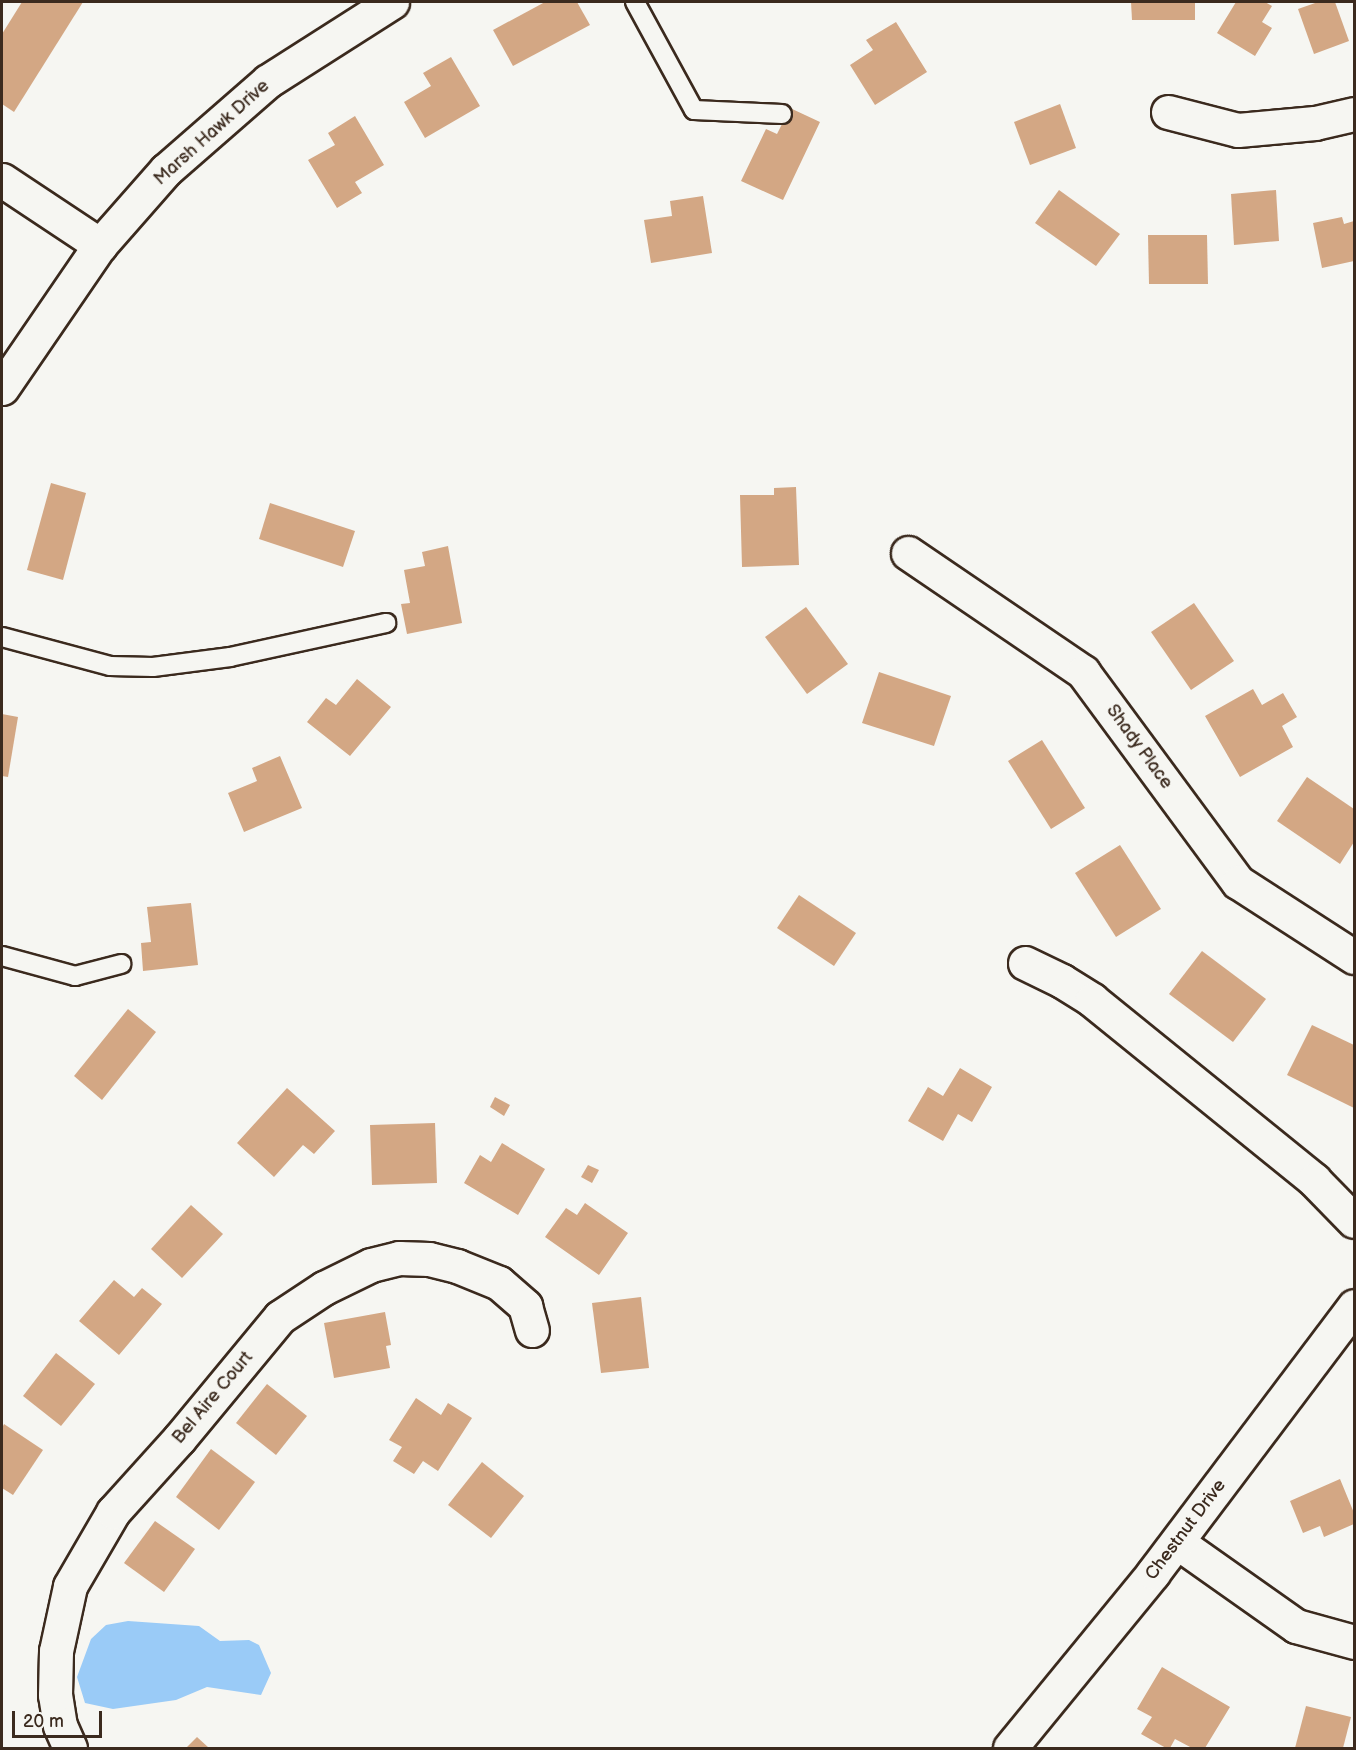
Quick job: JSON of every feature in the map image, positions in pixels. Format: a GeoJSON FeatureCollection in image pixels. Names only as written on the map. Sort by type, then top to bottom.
{"type":"FeatureCollection","features":[{"type":"Feature","properties":{"kind":"street","name":"Marsh Hawk Drive"},"geometry":{"type":"LineString","coordinates":[[2,388],[100,245],[166,170],[268,81],[392,2]]}},
{"type":"Feature","properties":{"kind":"street"},"geometry":{"type":"LineString","coordinates":[[1168,112],[1238,130],[1315,123],[1354,114]]}},
{"type":"Feature","properties":{"kind":"street"},"geometry":{"type":"LineString","coordinates":[[2,180],[100,245]]}},
{"type":"Feature","properties":{"kind":"street","name":"Shady Place"},"geometry":{"type":"LineString","coordinates":[[908,553],[1083,672],[1238,882],[1354,957]]}},
{"type":"Feature","properties":{"kind":"street"},"geometry":{"type":"LineString","coordinates":[[1025,963],[1062,981],[1134,1033],[1314,1179],[1354,1221]]}},
{"type":"Feature","properties":{"kind":"street","name":"Bel Aire Court"},"geometry":{"type":"LineString","coordinates":[[70,1749],[60,1726],[55,1695],[56,1651],[70,1586],[113,1512],[179,1439],[280,1317],[324,1288],[372,1265],[399,1258],[429,1258],[457,1266],[499,1283],[525,1306],[532,1330]]}},
{"type":"Feature","properties":{"kind":"street","name":"Chestnut Drive"},"geometry":{"type":"LineString","coordinates":[[1010,1749],[1177,1542],[1354,1306]]}},
{"type":"Feature","properties":{"kind":"street"},"geometry":{"type":"LineString","coordinates":[[1177,1542],[1296,1626],[1354,1642]]}},
{"type":"Feature","properties":{"kind":"lane"},"geometry":{"type":"LineString","coordinates":[[635,2],[694,110],[782,114]]}},
{"type":"Feature","properties":{"kind":"lane"},"geometry":{"type":"LineString","coordinates":[[2,637],[110,666],[153,667],[230,657],[386,623]]}},
{"type":"Feature","properties":{"kind":"lane"},"geometry":{"type":"LineString","coordinates":[[2,956],[75,976],[121,964]]}},
{"type":"Feature","properties":{"kind":"water"},"geometry":{"type":"Polygon","coordinates":[[[128,1621],[199,1626],[220,1641],[249,1640],[259,1645],[271,1673],[261,1695],[207,1687],[176,1700],[113,1709],[85,1703],[77,1677],[91,1639],[106,1625],[128,1621]]]}},
{"type":"Feature","properties":{"kind":"building"},"geometry":{"type":"Polygon","coordinates":[[[22,2],[83,2],[14,112],[2,104],[2,34],[22,2]]]}},
{"type":"Feature","properties":{"kind":"building"},"geometry":{"type":"Polygon","coordinates":[[[545,2],[577,2],[590,25],[513,66],[493,30],[545,2]]]}},
{"type":"Feature","properties":{"kind":"building"},"geometry":{"type":"Polygon","coordinates":[[[1131,2],[1195,2],[1195,20],[1132,20],[1131,2]]]}},
{"type":"Feature","properties":{"kind":"building"},"geometry":{"type":"Polygon","coordinates":[[[1236,2],[1265,2],[1272,6],[1262,22],[1272,28],[1255,56],[1217,33],[1236,2]]]}},
{"type":"Feature","properties":{"kind":"building"},"geometry":{"type":"Polygon","coordinates":[[[1318,2],[1335,2],[1349,41],[1314,54],[1298,9],[1318,2]]]}},
{"type":"Feature","properties":{"kind":"building"},"geometry":{"type":"Polygon","coordinates":[[[896,22],[927,72],[875,105],[850,65],[873,50],[866,40],[896,22]]]}},
{"type":"Feature","properties":{"kind":"building"},"geometry":{"type":"Polygon","coordinates":[[[451,57],[480,106],[425,138],[404,102],[431,86],[423,73],[451,57]]]}},
{"type":"Feature","properties":{"kind":"building"},"geometry":{"type":"Polygon","coordinates":[[[1060,104],[1076,148],[1030,165],[1014,122],[1060,104]]]}},
{"type":"Feature","properties":{"kind":"building"},"geometry":{"type":"Polygon","coordinates":[[[790,108],[820,122],[783,200],[741,181],[766,129],[777,134],[790,108]]]}},
{"type":"Feature","properties":{"kind":"building"},"geometry":{"type":"Polygon","coordinates":[[[355,116],[384,165],[355,182],[362,193],[337,208],[308,160],[335,145],[328,133],[355,116]]]}},
{"type":"Feature","properties":{"kind":"building"},"geometry":{"type":"Polygon","coordinates":[[[1059,190],[1120,234],[1096,266],[1035,223],[1059,190]]]}},
{"type":"Feature","properties":{"kind":"building"},"geometry":{"type":"Polygon","coordinates":[[[1276,190],[1279,241],[1234,245],[1231,194],[1276,190]]]}},
{"type":"Feature","properties":{"kind":"building"},"geometry":{"type":"Polygon","coordinates":[[[703,196],[712,253],[651,263],[644,220],[672,216],[670,201],[703,196]]]}},
{"type":"Feature","properties":{"kind":"building"},"geometry":{"type":"Polygon","coordinates":[[[1342,217],[1344,224],[1354,221],[1354,261],[1322,268],[1313,223],[1342,217]]]}},
{"type":"Feature","properties":{"kind":"building"},"geometry":{"type":"Polygon","coordinates":[[[1148,235],[1207,235],[1208,284],[1149,284],[1148,235]]]}},
{"type":"Feature","properties":{"kind":"building"},"geometry":{"type":"Polygon","coordinates":[[[51,483],[86,493],[63,580],[27,570],[51,483]]]}},
{"type":"Feature","properties":{"kind":"building"},"geometry":{"type":"Polygon","coordinates":[[[796,487],[799,565],[742,567],[740,495],[774,495],[774,488],[796,487]]]}},
{"type":"Feature","properties":{"kind":"building"},"geometry":{"type":"Polygon","coordinates":[[[270,503],[355,531],[343,567],[259,539],[270,503]]]}},
{"type":"Feature","properties":{"kind":"building"},"geometry":{"type":"Polygon","coordinates":[[[448,546],[462,623],[407,634],[401,604],[410,603],[404,570],[425,566],[422,552],[448,546]]]}},
{"type":"Feature","properties":{"kind":"building"},"geometry":{"type":"Polygon","coordinates":[[[1194,603],[1234,661],[1191,690],[1151,632],[1194,603]]]}},
{"type":"Feature","properties":{"kind":"building"},"geometry":{"type":"Polygon","coordinates":[[[806,607],[848,664],[807,694],[765,637],[806,607]]]}},
{"type":"Feature","properties":{"kind":"building"},"geometry":{"type":"Polygon","coordinates":[[[879,672],[951,696],[934,746],[862,723],[879,672]]]}},
{"type":"Feature","properties":{"kind":"building"},"geometry":{"type":"Polygon","coordinates":[[[357,679],[391,707],[350,756],[307,722],[326,698],[336,705],[357,679]]]}},
{"type":"Feature","properties":{"kind":"building"},"geometry":{"type":"Polygon","coordinates":[[[1253,689],[1262,705],[1283,693],[1297,717],[1282,726],[1293,747],[1240,777],[1205,716],[1253,689]]]}},
{"type":"Feature","properties":{"kind":"building"},"geometry":{"type":"Polygon","coordinates":[[[2,714],[18,717],[8,777],[2,776],[2,714]]]}},
{"type":"Feature","properties":{"kind":"building"},"geometry":{"type":"Polygon","coordinates":[[[1042,740],[1085,808],[1051,829],[1008,761],[1042,740]]]}},
{"type":"Feature","properties":{"kind":"building"},"geometry":{"type":"Polygon","coordinates":[[[280,756],[302,808],[244,832],[228,793],[257,781],[252,768],[280,756]]]}},
{"type":"Feature","properties":{"kind":"building"},"geometry":{"type":"Polygon","coordinates":[[[1307,777],[1354,809],[1354,842],[1340,864],[1277,821],[1307,777]]]}},
{"type":"Feature","properties":{"kind":"building"},"geometry":{"type":"Polygon","coordinates":[[[1120,845],[1161,909],[1116,937],[1075,873],[1120,845]]]}},
{"type":"Feature","properties":{"kind":"building"},"geometry":{"type":"Polygon","coordinates":[[[799,895],[856,933],[834,966],[777,928],[799,895]]]}},
{"type":"Feature","properties":{"kind":"building"},"geometry":{"type":"Polygon","coordinates":[[[191,903],[198,965],[143,971],[141,943],[151,942],[147,907],[191,903]]]}},
{"type":"Feature","properties":{"kind":"building"},"geometry":{"type":"Polygon","coordinates":[[[1202,951],[1266,999],[1233,1042],[1169,994],[1202,951]]]}},
{"type":"Feature","properties":{"kind":"building"},"geometry":{"type":"Polygon","coordinates":[[[128,1009],[156,1032],[102,1100],[74,1076],[128,1009]]]}},
{"type":"Feature","properties":{"kind":"building"},"geometry":{"type":"Polygon","coordinates":[[[1312,1025],[1354,1045],[1354,1108],[1287,1075],[1312,1025]]]}},
{"type":"Feature","properties":{"kind":"building"},"geometry":{"type":"Polygon","coordinates":[[[960,1068],[992,1087],[972,1122],[958,1114],[943,1141],[908,1121],[928,1087],[943,1096],[960,1068]]]}},
{"type":"Feature","properties":{"kind":"building"},"geometry":{"type":"Polygon","coordinates":[[[287,1088],[335,1131],[314,1154],[303,1145],[274,1177],[237,1143],[287,1088]]]}},
{"type":"Feature","properties":{"kind":"building"},"geometry":{"type":"Polygon","coordinates":[[[495,1097],[510,1105],[504,1116],[490,1107],[495,1097]]]}},
{"type":"Feature","properties":{"kind":"building"},"geometry":{"type":"Polygon","coordinates":[[[435,1123],[437,1183],[372,1185],[370,1125],[435,1123]]]}},
{"type":"Feature","properties":{"kind":"building"},"geometry":{"type":"Polygon","coordinates":[[[502,1143],[545,1169],[518,1215],[464,1183],[480,1155],[491,1162],[502,1143]]]}},
{"type":"Feature","properties":{"kind":"building"},"geometry":{"type":"Polygon","coordinates":[[[588,1165],[599,1170],[592,1183],[581,1177],[588,1165]]]}},
{"type":"Feature","properties":{"kind":"building"},"geometry":{"type":"Polygon","coordinates":[[[585,1203],[628,1233],[599,1275],[545,1237],[566,1208],[577,1215],[585,1203]]]}},
{"type":"Feature","properties":{"kind":"building"},"geometry":{"type":"Polygon","coordinates":[[[191,1205],[223,1234],[182,1278],[151,1249],[191,1205]]]}},
{"type":"Feature","properties":{"kind":"building"},"geometry":{"type":"Polygon","coordinates":[[[114,1280],[134,1297],[142,1288],[162,1304],[119,1355],[79,1321],[114,1280]]]}},
{"type":"Feature","properties":{"kind":"building"},"geometry":{"type":"Polygon","coordinates":[[[641,1297],[649,1368],[601,1373],[592,1303],[641,1297]]]}},
{"type":"Feature","properties":{"kind":"building"},"geometry":{"type":"Polygon","coordinates":[[[385,1312],[391,1345],[386,1346],[390,1368],[334,1378],[324,1323],[385,1312]]]}},
{"type":"Feature","properties":{"kind":"building"},"geometry":{"type":"Polygon","coordinates":[[[56,1353],[95,1384],[61,1426],[23,1396],[56,1353]]]}},
{"type":"Feature","properties":{"kind":"building"},"geometry":{"type":"Polygon","coordinates":[[[267,1384],[307,1416],[276,1455],[236,1423],[267,1384]]]}},
{"type":"Feature","properties":{"kind":"building"},"geometry":{"type":"Polygon","coordinates":[[[416,1398],[441,1415],[448,1403],[472,1418],[438,1471],[423,1461],[414,1474],[393,1461],[402,1447],[389,1440],[416,1398]]]}},
{"type":"Feature","properties":{"kind":"building"},"geometry":{"type":"Polygon","coordinates":[[[4,1424],[43,1450],[13,1495],[2,1488],[2,1428],[4,1424]]]}},
{"type":"Feature","properties":{"kind":"building"},"geometry":{"type":"Polygon","coordinates":[[[211,1449],[255,1482],[219,1530],[176,1497],[211,1449]]]}},
{"type":"Feature","properties":{"kind":"building"},"geometry":{"type":"Polygon","coordinates":[[[482,1462],[524,1496],[491,1538],[448,1505],[482,1462]]]}},
{"type":"Feature","properties":{"kind":"building"},"geometry":{"type":"Polygon","coordinates":[[[1340,1479],[1354,1513],[1354,1524],[1324,1537],[1320,1526],[1303,1533],[1290,1501],[1340,1479]]]}},
{"type":"Feature","properties":{"kind":"building"},"geometry":{"type":"Polygon","coordinates":[[[155,1521],[195,1549],[164,1592],[124,1563],[155,1521]]]}},
{"type":"Feature","properties":{"kind":"building"},"geometry":{"type":"Polygon","coordinates":[[[1162,1667],[1230,1707],[1205,1748],[1192,1748],[1175,1739],[1170,1748],[1166,1748],[1141,1734],[1152,1717],[1137,1709],[1162,1667]]]}},
{"type":"Feature","properties":{"kind":"building"},"geometry":{"type":"Polygon","coordinates":[[[1306,1706],[1351,1717],[1343,1748],[1295,1748],[1306,1706]]]}},
{"type":"Feature","properties":{"kind":"building"},"geometry":{"type":"Polygon","coordinates":[[[197,1737],[209,1748],[186,1748],[197,1737]]]}}]}
